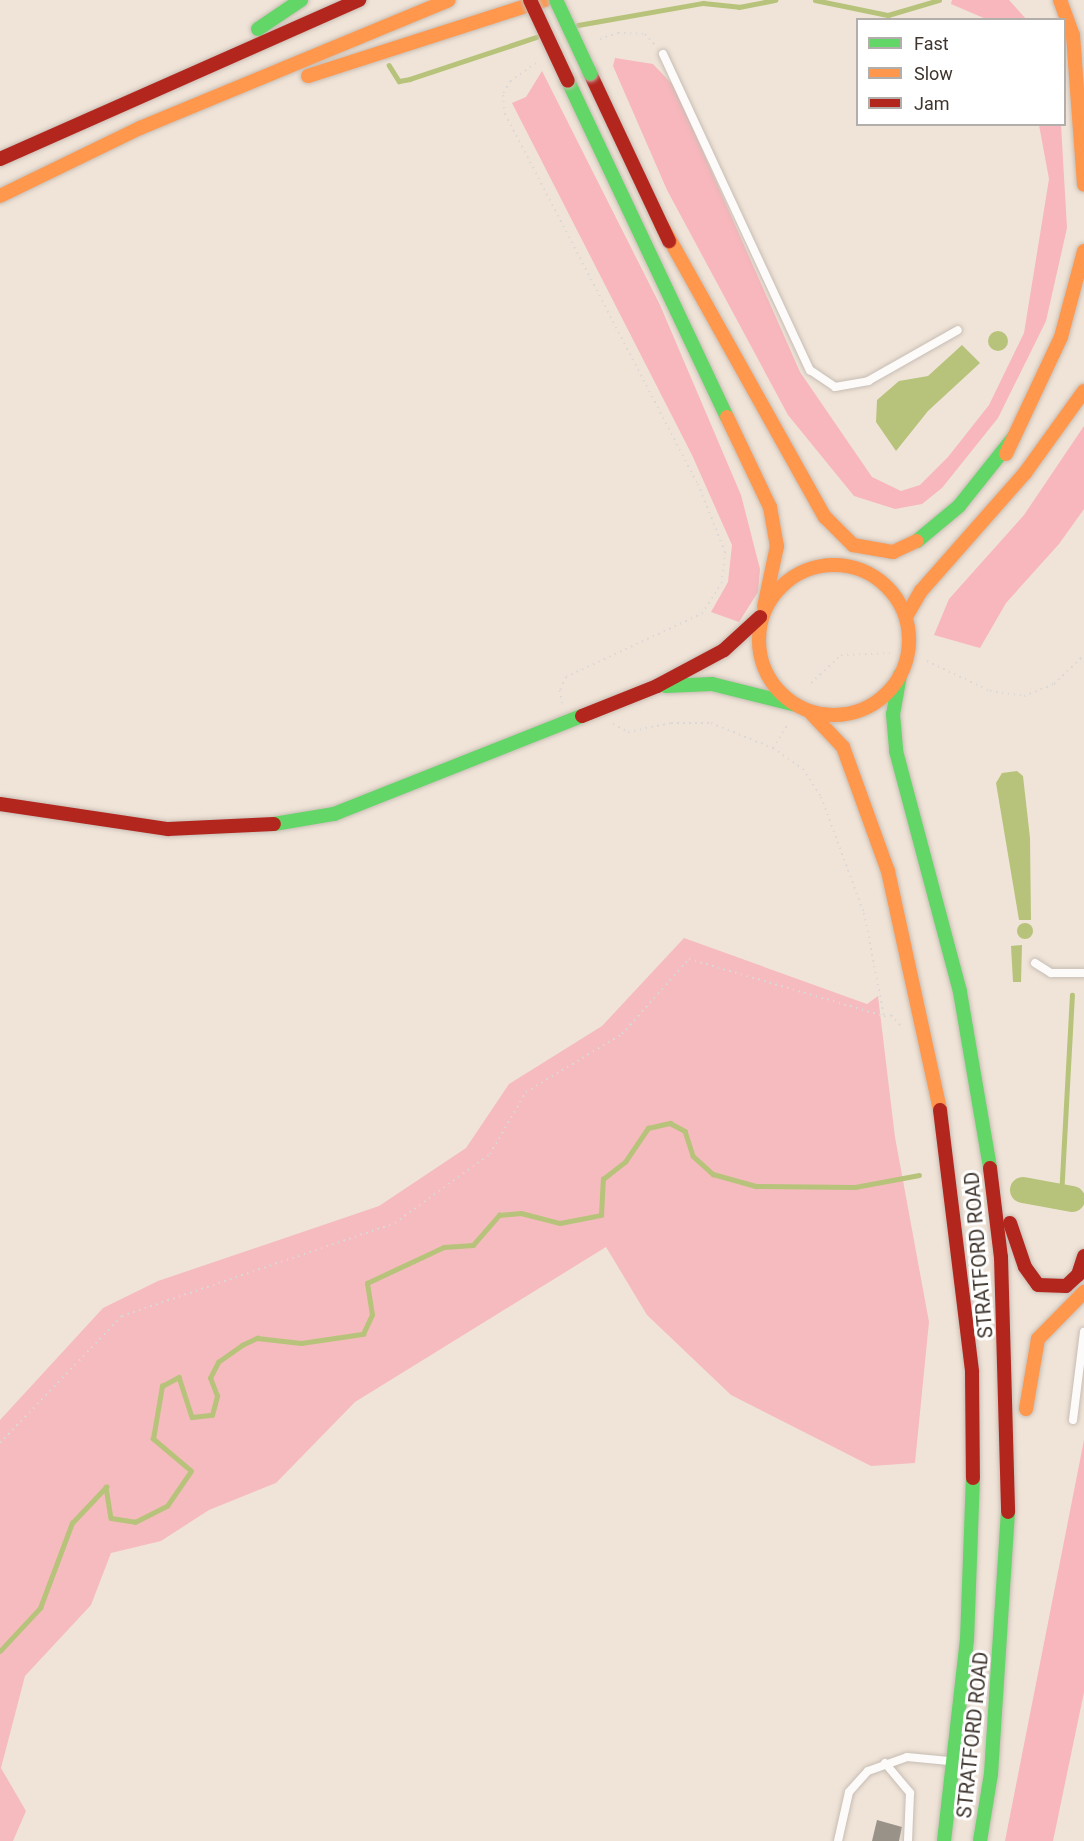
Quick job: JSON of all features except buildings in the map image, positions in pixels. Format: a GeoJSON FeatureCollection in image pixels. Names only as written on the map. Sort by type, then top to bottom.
{"type":"FeatureCollection","features":[{"type":"Feature","properties":{"kind":"main road"},"geometry":{"type":"LineString","coordinates":[[211,61],[301,0]]}},
{"type":"Feature","properties":{"kind":"main road"},"geometry":{"type":"LineString","coordinates":[[0,159],[211,61],[359,0]]}},
{"type":"Feature","properties":{"kind":"main road"},"geometry":{"type":"LineString","coordinates":[[0,196],[140,128],[449,0]]}},
{"type":"Feature","properties":{"kind":"main road"},"geometry":{"type":"LineString","coordinates":[[530,0],[770,507],[777,546],[762,612],[764,668],[794,711]]}},
{"type":"Feature","properties":{"kind":"main road"},"geometry":{"type":"LineString","coordinates":[[140,128],[216,111],[369,55],[545,0]]}},
{"type":"Feature","properties":{"kind":"main road"},"geometry":{"type":"LineString","coordinates":[[556,0],[760,435],[811,525]]}},
{"type":"Feature","properties":{"kind":"main road"},"geometry":{"type":"LineString","coordinates":[[1060,0],[1073,35],[1084,185]]}},
{"type":"Feature","properties":{"kind":"main road"},"geometry":{"type":"LineString","coordinates":[[661,224],[825,517],[852,545],[893,552],[926,537],[959,507],[1014,438]]}},
{"type":"Feature","properties":{"kind":"main road"},"geometry":{"type":"LineString","coordinates":[[0,804],[168,829],[294,823],[371,802],[567,720],[657,686],[724,650],[801,574],[856,567],[902,565],[938,544],[993,480],[1061,337],[1084,251]]}},
{"type":"Feature","properties":{"kind":"main road"},"geometry":{"type":"LineString","coordinates":[[657,686],[712,684],[794,711],[810,712],[855,712],[888,691],[900,675],[906,615],[921,591],[1024,473],[1084,391]]}},
{"type":"Feature","properties":{"kind":"main road"},"geometry":{"type":"LineString","coordinates":[[830,550],[889,588],[906,615]]}},
{"type":"Feature","properties":{"kind":"main road","name":"STRATFORD ROAD"},"geometry":{"type":"LineString","coordinates":[[900,675],[893,714],[896,751],[960,992],[994,1194],[1008,1365],[1009,1533],[993,1737],[980,1841]]}},
{"type":"Feature","properties":{"kind":"main road","name":"STRATFORD ROAD"},"geometry":{"type":"LineString","coordinates":[[810,712],[843,747],[885,860],[919,993],[946,1140],[972,1372],[972,1508],[956,1761],[944,1841]]}},
{"type":"Feature","properties":{"kind":"main road"},"geometry":{"type":"LineString","coordinates":[[960,992],[997,1137],[1020,1290]]}},
{"type":"Feature","properties":{"kind":"main road"},"geometry":{"type":"LineString","coordinates":[[1013,1240],[1030,1277],[1046,1288],[1075,1280],[1084,1256]]}},
{"type":"Feature","properties":{"kind":"main road"},"geometry":{"type":"LineString","coordinates":[[1027,1381],[1038,1340],[1082,1300]]}},
{"type":"Feature","properties":{"kind":"main road"},"geometry":{"type":"LineString","coordinates":[[1024,1333],[1027,1381],[1026,1422]]}},
{"type":"Feature","properties":{"kind":"main road"},"geometry":{"type":"LineString","coordinates":[[993,1737],[1024,1477]]}},
{"type":"Feature","properties":{"kind":"lane"},"geometry":{"type":"LineString","coordinates":[[663,54],[810,370],[835,387],[868,381],[958,330]]}},
{"type":"Feature","properties":{"kind":"lane"},"geometry":{"type":"LineString","coordinates":[[1035,963],[1051,973],[1084,973]]}},
{"type":"Feature","properties":{"kind":"lane"},"geometry":{"type":"LineString","coordinates":[[1073,1420],[1084,1332]]}},
{"type":"Feature","properties":{"kind":"lane"},"geometry":{"type":"LineString","coordinates":[[1075,1405],[1084,1408]]}},
{"type":"Feature","properties":{"kind":"lane"},"geometry":{"type":"LineString","coordinates":[[838,1841],[849,1792],[868,1771],[907,1757],[956,1761]]}},
{"type":"Feature","properties":{"kind":"lane"},"geometry":{"type":"LineString","coordinates":[[885,1763],[910,1793],[908,1841]]}},
{"type":"Feature","properties":{"kind":"path"},"geometry":{"type":"LineString","coordinates":[[596,41],[618,33],[645,34],[663,54]]}},
{"type":"Feature","properties":{"kind":"path"},"geometry":{"type":"LineString","coordinates":[[540,61],[510,81],[503,95],[505,114],[698,484],[725,552],[722,582],[703,613],[566,677],[560,697],[567,720]]}},
{"type":"Feature","properties":{"kind":"path"},"geometry":{"type":"LineString","coordinates":[[811,683],[841,655],[890,653]]}},
{"type":"Feature","properties":{"kind":"path"},"geometry":{"type":"LineString","coordinates":[[927,661],[990,691],[1024,696],[1054,684],[1084,655]]}},
{"type":"Feature","properties":{"kind":"path"},"geometry":{"type":"LineString","coordinates":[[602,706],[618,730],[711,723],[773,748],[809,776],[828,813],[864,913],[884,1016]]}},
{"type":"Feature","properties":{"kind":"path"},"geometry":{"type":"LineString","coordinates":[[773,748],[794,711]]}},
{"type":"Feature","properties":{"kind":"path"},"geometry":{"type":"LineString","coordinates":[[0,1443],[122,1316],[395,1223],[490,1154],[525,1092],[622,1034],[689,958],[884,1016],[891,1015],[904,1029]]}},
{"type":"Feature","properties":{"kind":"shaded area"},"geometry":{"type":"Polygon","coordinates":[[[952,0],[1009,0],[1025,18],[984,18],[951,4],[952,0]]]}},
{"type":"Feature","properties":{"kind":"shaded area"},"geometry":{"type":"Polygon","coordinates":[[[615,58],[653,64],[674,86],[800,372],[872,477],[901,491],[920,485],[948,457],[989,405],[1024,333],[1049,179],[1039,126],[1061,126],[1067,228],[1046,321],[998,418],[942,488],[922,504],[895,509],[854,496],[788,415],[667,190],[613,66],[615,58]]]}},
{"type":"Feature","properties":{"kind":"shaded area"},"geometry":{"type":"Polygon","coordinates":[[[542,71],[660,305],[741,495],[760,569],[758,592],[739,622],[711,612],[728,582],[732,545],[692,455],[512,103],[526,97],[542,71]]]}},
{"type":"Feature","properties":{"kind":"shaded area"},"geometry":{"type":"Polygon","coordinates":[[[998,331],[1005,334],[1008,341],[1005,348],[998,351],[991,348],[988,341],[991,334],[998,331]]]}},
{"type":"Feature","properties":{"kind":"shaded area"},"geometry":{"type":"Polygon","coordinates":[[[962,345],[980,363],[928,411],[896,451],[876,422],[877,400],[899,381],[928,376],[962,345]]]}},
{"type":"Feature","properties":{"kind":"shaded area"},"geometry":{"type":"Polygon","coordinates":[[[1084,426],[1084,509],[1059,544],[1006,603],[980,648],[934,635],[949,599],[1024,515],[1084,426]]]}},
{"type":"Feature","properties":{"kind":"shaded area"},"geometry":{"type":"Polygon","coordinates":[[[1017,771],[1023,776],[1030,838],[1031,920],[1019,920],[996,783],[1002,773],[1017,771]]]}},
{"type":"Feature","properties":{"kind":"shaded area"},"geometry":{"type":"Polygon","coordinates":[[[1022,923],[1028,923],[1033,931],[1031,937],[1022,939],[1017,934],[1017,928],[1022,923]]]}},
{"type":"Feature","properties":{"kind":"shaded area"},"geometry":{"type":"Polygon","coordinates":[[[684,938],[867,1004],[878,996],[895,1137],[929,1322],[915,1463],[871,1466],[731,1395],[647,1315],[606,1247],[355,1402],[276,1483],[209,1510],[161,1541],[111,1553],[91,1605],[25,1676],[1,1768],[26,1811],[13,1841],[0,1841],[0,1420],[103,1308],[158,1281],[379,1206],[466,1148],[509,1084],[602,1026],[684,938]]]}},
{"type":"Feature","properties":{"kind":"shaded area"},"geometry":{"type":"Polygon","coordinates":[[[1022,945],[1021,982],[1013,982],[1011,946],[1022,945]]]}},
{"type":"Feature","properties":{"kind":"shaded area"},"geometry":{"type":"Polygon","coordinates":[[[1084,1440],[1084,1692],[1053,1841],[1005,1841],[1084,1440]]]}},
{"type":"Feature","properties":{"kind":"waterway"},"geometry":{"type":"LineString","coordinates":[[578,25],[703,3],[739,7],[775,0]]}},
{"type":"Feature","properties":{"kind":"waterway"},"geometry":{"type":"LineString","coordinates":[[815,0],[888,15],[939,0]]}},
{"type":"Feature","properties":{"kind":"waterway"},"geometry":{"type":"LineString","coordinates":[[389,65],[399,81],[410,79],[536,37]]}},
{"type":"Feature","properties":{"kind":"waterway"},"geometry":{"type":"LineString","coordinates":[[1061,1197],[1072,995]]}},
{"type":"Feature","properties":{"kind":"waterway"},"geometry":{"type":"LineString","coordinates":[[0,1651],[40,1608],[72,1523],[106,1487],[111,1518],[135,1522],[167,1506],[191,1471],[153,1439],[162,1386],[179,1377],[192,1417],[212,1415],[217,1396],[210,1378],[218,1362],[242,1345],[257,1338],[301,1343],[363,1334],[372,1315],[367,1283],[444,1247],[473,1245],[499,1215],[521,1213],[560,1223],[601,1215],[603,1179],[625,1162],[648,1128],[670,1123],[685,1131],[693,1156],[713,1174],[756,1186],[855,1187],[919,1175]]}},
{"type":"Feature","properties":{"kind":"waterway"},"geometry":{"type":"LineString","coordinates":[[1023,1190],[1072,1199]]}},
{"type":"Feature","properties":{"kind":"traffic: fast"},"geometry":{"type":"LineString","coordinates":[[258,29],[301,0]]}},
{"type":"Feature","properties":{"kind":"traffic: fast"},"geometry":{"type":"LineString","coordinates":[[556,0],[590,73]]}},
{"type":"Feature","properties":{"kind":"traffic: fast"},"geometry":{"type":"LineString","coordinates":[[568,81],[727,417]]}},
{"type":"Feature","properties":{"kind":"traffic: fast"},"geometry":{"type":"LineString","coordinates":[[917,541],[959,506],[1014,437]]}},
{"type":"Feature","properties":{"kind":"traffic: fast"},"geometry":{"type":"LineString","coordinates":[[900,675],[893,714],[896,751],[960,992],[990,1168]]}},
{"type":"Feature","properties":{"kind":"traffic: fast"},"geometry":{"type":"LineString","coordinates":[[666,686],[712,684],[796,705]]}},
{"type":"Feature","properties":{"kind":"traffic: fast"},"geometry":{"type":"LineString","coordinates":[[274,824],[334,814],[582,716]]}},
{"type":"Feature","properties":{"kind":"traffic: fast"},"geometry":{"type":"LineString","coordinates":[[944,1841],[967,1640],[973,1478]]}},
{"type":"Feature","properties":{"kind":"traffic: fast"},"geometry":{"type":"LineString","coordinates":[[980,1841],[991,1774],[1008,1512]]}},
{"type":"Feature","properties":{"kind":"traffic: slow"},"geometry":{"type":"LineString","coordinates":[[0,196],[140,128],[449,0]]}},
{"type":"Feature","properties":{"kind":"traffic: slow"},"geometry":{"type":"LineString","coordinates":[[308,76],[545,0]]}},
{"type":"Feature","properties":{"kind":"traffic: slow"},"geometry":{"type":"LineString","coordinates":[[1060,0],[1073,35],[1084,185]]}},
{"type":"Feature","properties":{"kind":"traffic: slow"},"geometry":{"type":"LineString","coordinates":[[661,224],[825,517],[853,545],[893,552],[917,541]]}},
{"type":"Feature","properties":{"kind":"traffic: slow"},"geometry":{"type":"LineString","coordinates":[[1006,454],[1061,337],[1084,251]]}},
{"type":"Feature","properties":{"kind":"traffic: slow"},"geometry":{"type":"LineString","coordinates":[[907,615],[921,591],[1025,473],[1084,391]]}},
{"type":"Feature","properties":{"kind":"traffic: slow"},"geometry":{"type":"LineString","coordinates":[[727,417],[770,507],[777,546],[764,607]]}},
{"type":"Feature","properties":{"kind":"traffic: slow"},"geometry":{"type":"LineString","coordinates":[[834,565],[863,571],[887,587],[903,611],[909,640],[903,669],[887,693],[863,709],[834,715],[805,709],[781,693],[765,669],[759,640],[765,611],[781,587],[805,571],[834,565]]}},
{"type":"Feature","properties":{"kind":"traffic: slow"},"geometry":{"type":"LineString","coordinates":[[810,712],[843,747],[888,871],[940,1110]]}},
{"type":"Feature","properties":{"kind":"traffic: slow"},"geometry":{"type":"LineString","coordinates":[[1026,1409],[1038,1339],[1084,1292]]}},
{"type":"Feature","properties":{"kind":"traffic: jam"},"geometry":{"type":"LineString","coordinates":[[0,159],[359,0]]}},
{"type":"Feature","properties":{"kind":"traffic: jam"},"geometry":{"type":"LineString","coordinates":[[530,0],[568,81]]}},
{"type":"Feature","properties":{"kind":"traffic: jam"},"geometry":{"type":"LineString","coordinates":[[590,73],[669,241]]}},
{"type":"Feature","properties":{"kind":"traffic: jam"},"geometry":{"type":"LineString","coordinates":[[582,716],[657,686],[724,650],[760,617]]}},
{"type":"Feature","properties":{"kind":"traffic: jam"},"geometry":{"type":"LineString","coordinates":[[0,804],[168,829],[274,824]]}},
{"type":"Feature","properties":{"kind":"traffic: jam"},"geometry":{"type":"LineString","coordinates":[[940,1110],[972,1372],[973,1478]]}},
{"type":"Feature","properties":{"kind":"traffic: jam"},"geometry":{"type":"LineString","coordinates":[[990,1168],[1001,1257],[1008,1512]]}},
{"type":"Feature","properties":{"kind":"traffic: jam"},"geometry":{"type":"LineString","coordinates":[[1010,1223],[1025,1267],[1038,1285],[1066,1286],[1078,1275],[1084,1256]]}}]}
